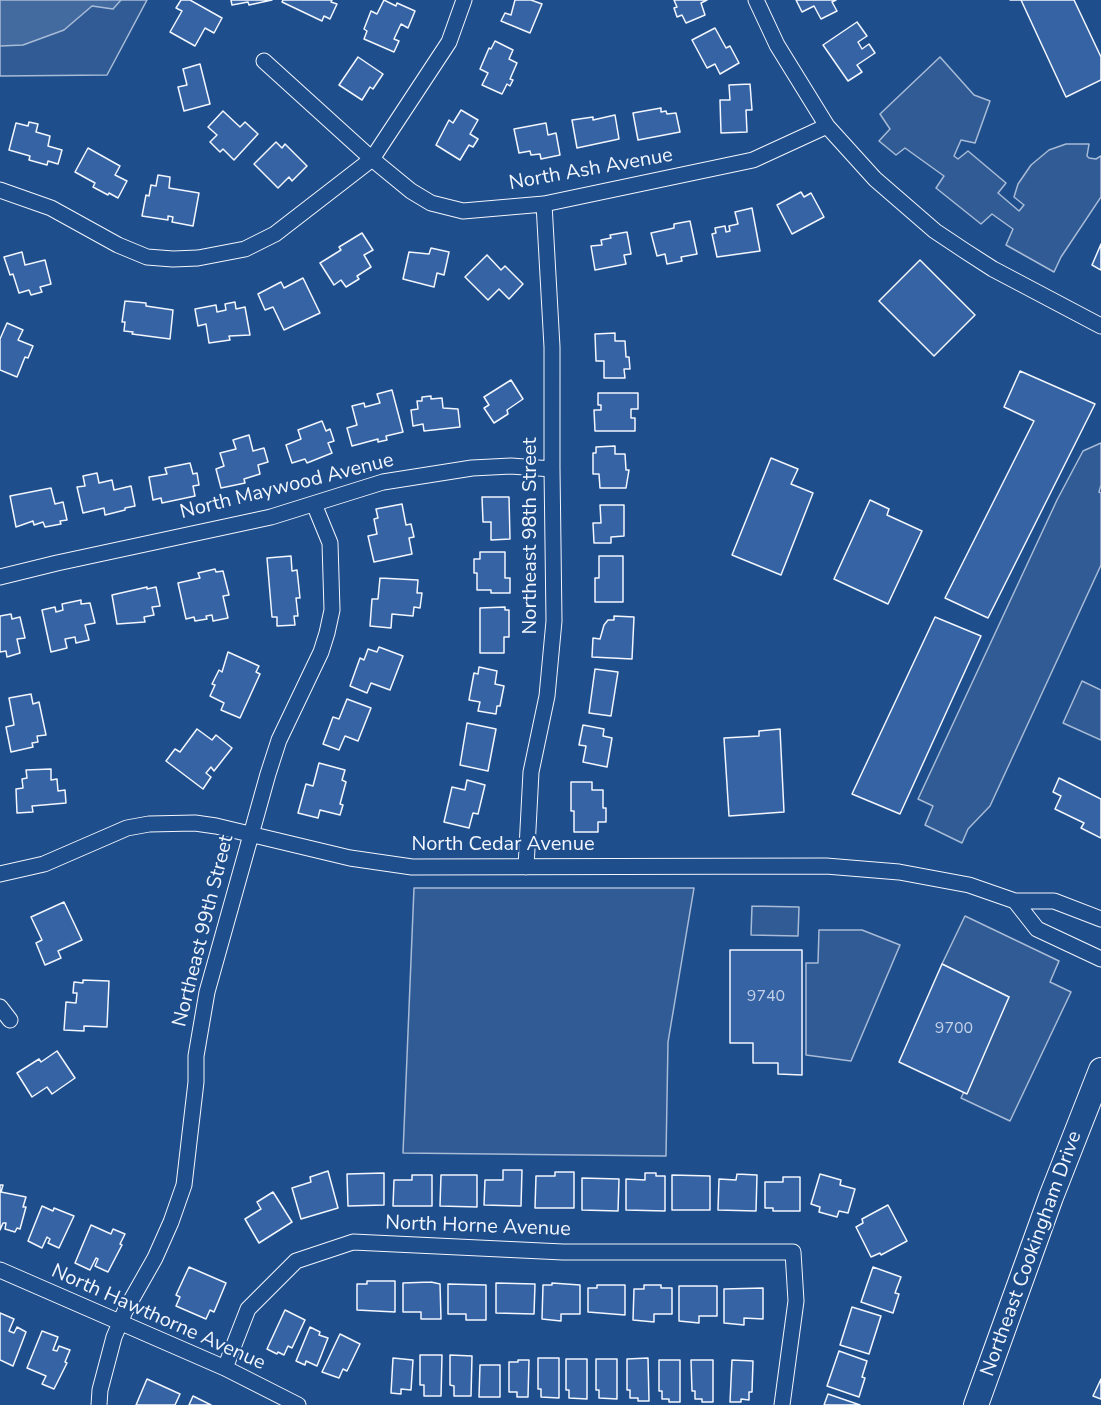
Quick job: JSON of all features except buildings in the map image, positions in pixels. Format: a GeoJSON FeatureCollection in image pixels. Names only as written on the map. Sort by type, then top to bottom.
{"type":"FeatureCollection","features":[{"type":"Feature","properties":{"kind":"main road","name":"Northeast Cookingham Drive"},"geometry":{"type":"LineString","coordinates":[[976,1405],[1051,1197],[1101,1070]]}},
{"type":"Feature","properties":{"kind":"street"},"geometry":{"type":"LineString","coordinates":[[0,190],[51,208],[118,245],[147,256],[173,259],[198,258],[245,249],[275,234],[372,159],[448,42],[464,0]]}},
{"type":"Feature","properties":{"kind":"street"},"geometry":{"type":"LineString","coordinates":[[756,0],[777,45],[827,126],[875,179],[935,231],[993,269],[1101,326]]}},
{"type":"Feature","properties":{"kind":"street","name":"North Ash Avenue"},"geometry":{"type":"LineString","coordinates":[[264,61],[372,159],[431,203],[463,212],[544,204],[753,160],[827,126]]}},
{"type":"Feature","properties":{"kind":"street","name":"Northeast 98th Street"},"geometry":{"type":"LineString","coordinates":[[526,867],[531,772],[547,696],[554,621],[552,347],[544,204]]}},
{"type":"Feature","properties":{"kind":"street","name":"North Maywood Avenue"},"geometry":{"type":"LineString","coordinates":[[0,578],[57,563],[271,517],[383,482],[472,468],[511,466],[552,469]]}},
{"type":"Feature","properties":{"kind":"street","name":"Northeast 99th Street"},"geometry":{"type":"LineString","coordinates":[[99,1405],[102,1380],[114,1337],[155,1258],[184,1185],[199,1034],[207,992],[279,740],[321,652],[332,610],[330,543],[314,504]]}},
{"type":"Feature","properties":{"kind":"street","name":"North Cedar Avenue"},"geometry":{"type":"LineString","coordinates":[[0,874],[44,864],[127,828],[149,824],[195,823],[350,858],[412,867],[826,866],[911,874],[969,885],[1015,900],[1054,901],[1101,919]]}},
{"type":"Feature","properties":{"kind":"street"},"geometry":{"type":"LineString","coordinates":[[1015,900],[1037,929],[1101,959]]}},
{"type":"Feature","properties":{"kind":"street"},"geometry":{"type":"LineString","coordinates":[[0,1007],[10,1020]]}},
{"type":"Feature","properties":{"kind":"street","name":"North Horne Avenue"},"geometry":{"type":"LineString","coordinates":[[225,1368],[248,1309],[296,1261],[353,1242],[563,1252],[793,1252],[796,1301],[782,1405]]}},
{"type":"Feature","properties":{"kind":"street","name":"North Hawthorne Avenue"},"geometry":{"type":"LineString","coordinates":[[0,1270],[225,1368],[298,1405]]}},
{"type":"Feature","properties":{"kind":"shaded area"},"geometry":{"type":"Polygon","coordinates":[[[0,0],[147,0],[107,75],[0,76],[0,0]]]}},
{"type":"Feature","properties":{"kind":"shaded area"},"geometry":{"type":"Polygon","coordinates":[[[0,0],[121,0],[113,9],[92,6],[64,30],[23,45],[0,46],[0,0]]]}},
{"type":"Feature","properties":{"kind":"shaded area"},"geometry":{"type":"Polygon","coordinates":[[[940,57],[974,95],[990,101],[975,143],[961,140],[954,156],[958,159],[968,151],[1006,183],[998,193],[1019,211],[1024,205],[1014,197],[1018,184],[1031,165],[1049,150],[1066,144],[1089,144],[1087,156],[1089,158],[1096,159],[1101,156],[1101,197],[1061,257],[1054,272],[1006,245],[1013,229],[992,214],[981,224],[936,188],[944,176],[905,148],[896,155],[879,141],[890,129],[880,114],[940,57]]]}},
{"type":"Feature","properties":{"kind":"shaded area"},"geometry":{"type":"Polygon","coordinates":[[[1101,443],[1099,492],[1101,493],[1101,565],[990,806],[968,829],[962,843],[925,825],[933,806],[918,799],[1057,500],[1083,451],[1101,443]]]}},
{"type":"Feature","properties":{"kind":"shaded area"},"geometry":{"type":"Polygon","coordinates":[[[1082,681],[1101,690],[1101,740],[1063,723],[1082,681]]]}},
{"type":"Feature","properties":{"kind":"shaded area"},"geometry":{"type":"Polygon","coordinates":[[[414,888],[694,888],[668,1042],[666,1156],[403,1153],[414,888]]]}},
{"type":"Feature","properties":{"kind":"shaded area"},"geometry":{"type":"Polygon","coordinates":[[[752,906],[799,907],[798,936],[751,935],[752,906]]]}},
{"type":"Feature","properties":{"kind":"shaded area"},"geometry":{"type":"Polygon","coordinates":[[[965,916],[1059,961],[1050,982],[1071,992],[1010,1121],[961,1098],[1009,997],[942,964],[965,916]]]}},
{"type":"Feature","properties":{"kind":"shaded area"},"geometry":{"type":"Polygon","coordinates":[[[819,930],[862,930],[900,945],[851,1061],[806,1055],[806,963],[818,963],[819,930]]]}}]}
